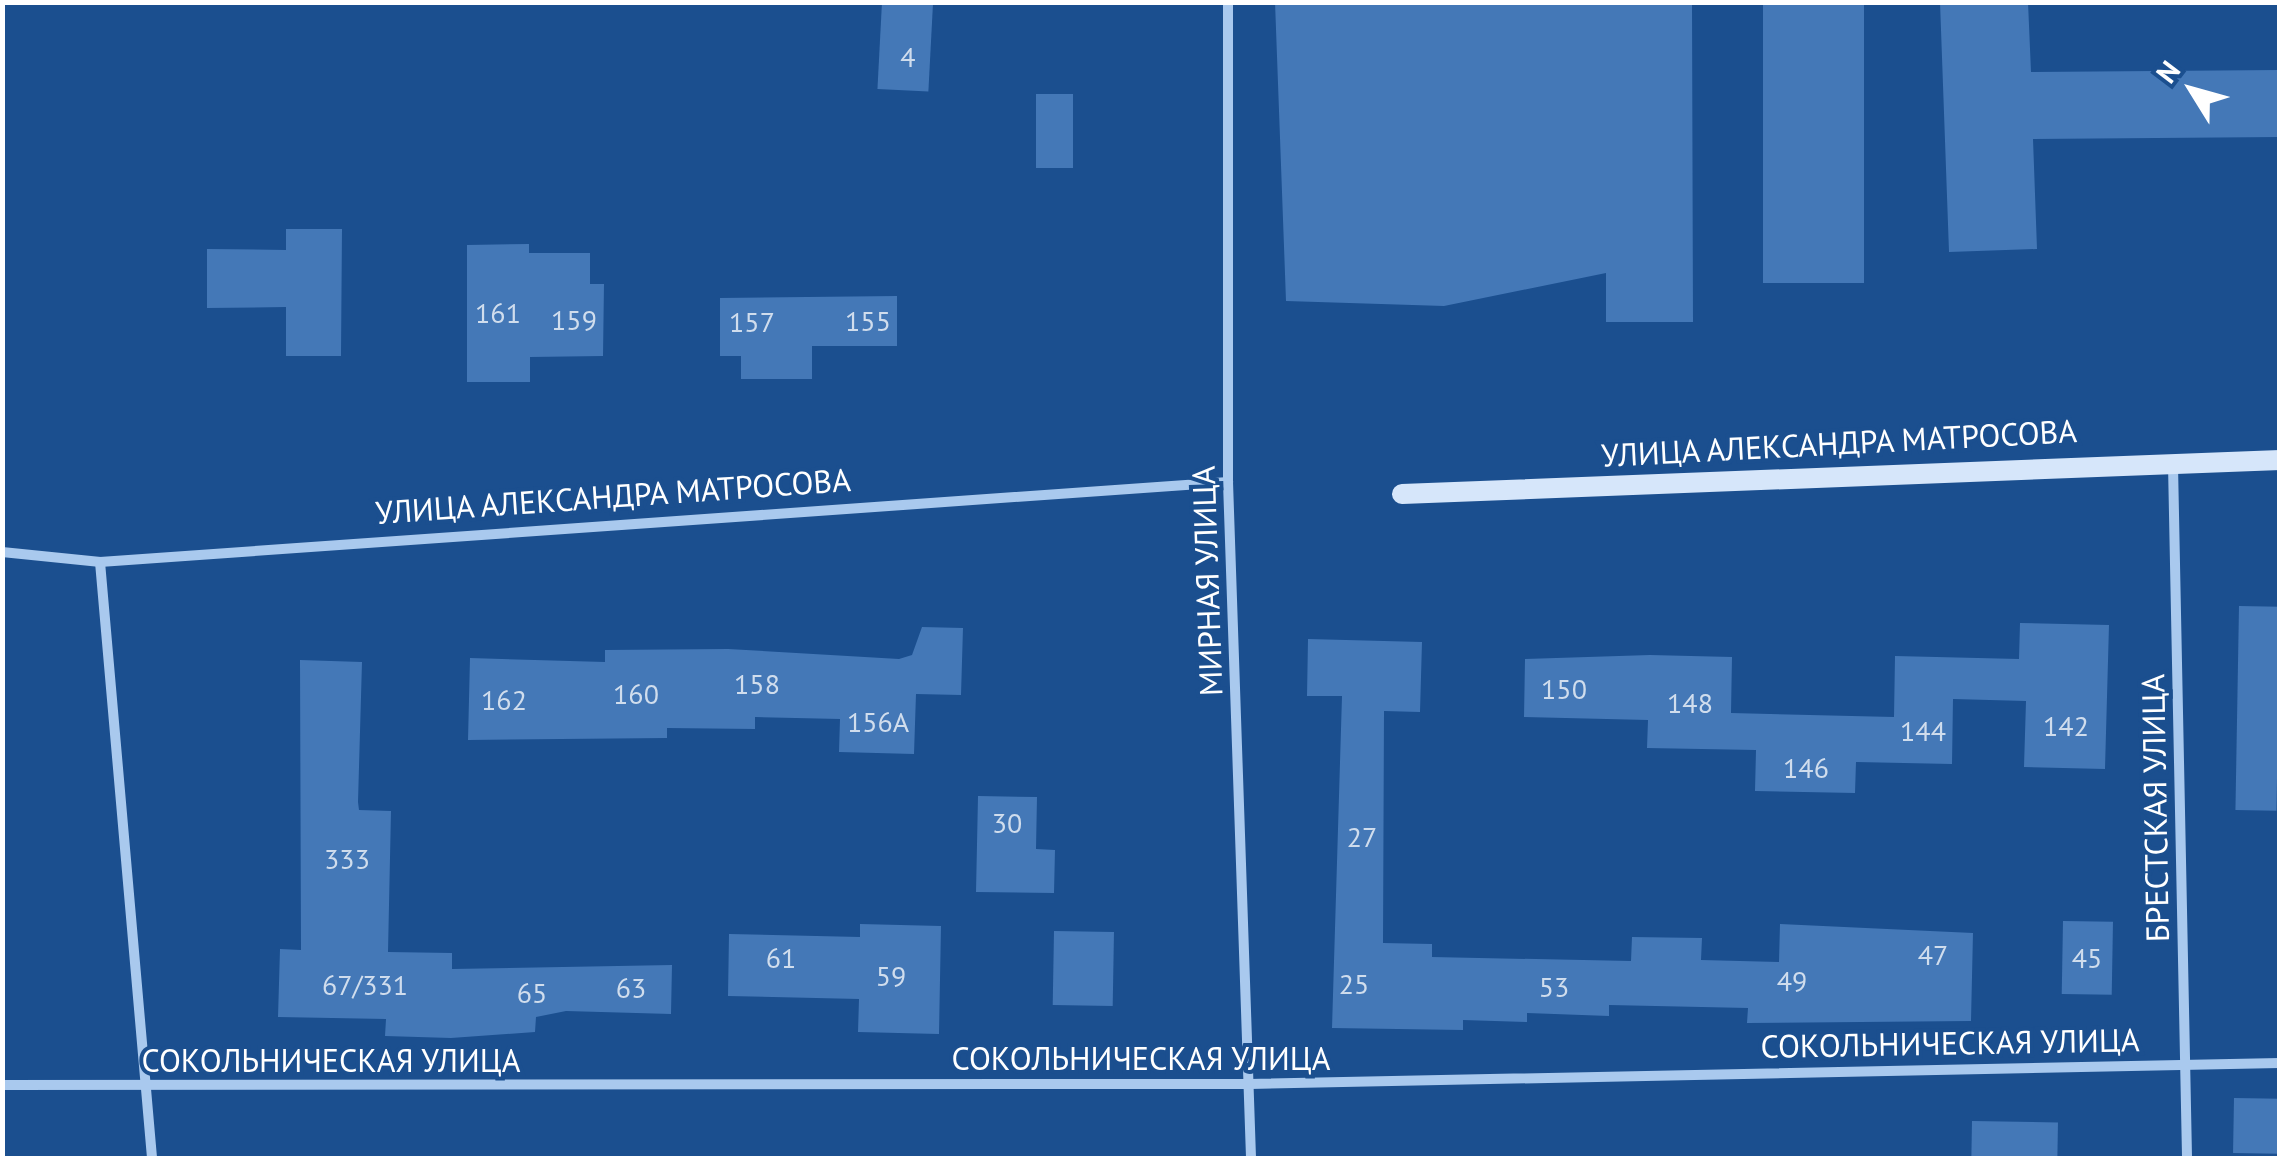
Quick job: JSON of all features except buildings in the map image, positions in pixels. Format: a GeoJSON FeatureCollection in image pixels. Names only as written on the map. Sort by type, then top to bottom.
{"type":"FeatureCollection","features":[{"type":"Feature","properties":{"kind":"street","name":"МИРНАЯ УЛИЦА"},"geometry":{"type":"LineString","coordinates":[[1228,2],[1228,482],[1251,1158]]}},
{"type":"Feature","properties":{"kind":"street","name":"УЛИЦА АЛЕКСАНДРА МАТРОСОВА"},"geometry":{"type":"LineString","coordinates":[[1402,494],[2173,457],[2280,460]]}},
{"type":"Feature","properties":{"kind":"street","name":"БРЕСТСКАЯ УЛИЦА"},"geometry":{"type":"LineString","coordinates":[[2173,457],[2187,1158]]}},
{"type":"Feature","properties":{"kind":"street","name":"УЛИЦА АЛЕКСАНДРА МАТРОСОВА"},"geometry":{"type":"LineString","coordinates":[[2,552],[100,562],[1228,482]]}},
{"type":"Feature","properties":{"kind":"street"},"geometry":{"type":"LineString","coordinates":[[100,562],[141,1085],[152,1158]]}},
{"type":"Feature","properties":{"kind":"street","name":"СОКОЛЬНИЧЕСКАЯ УЛИЦА"},"geometry":{"type":"LineString","coordinates":[[2,1085],[1250,1084],[2280,1063]]}}]}
